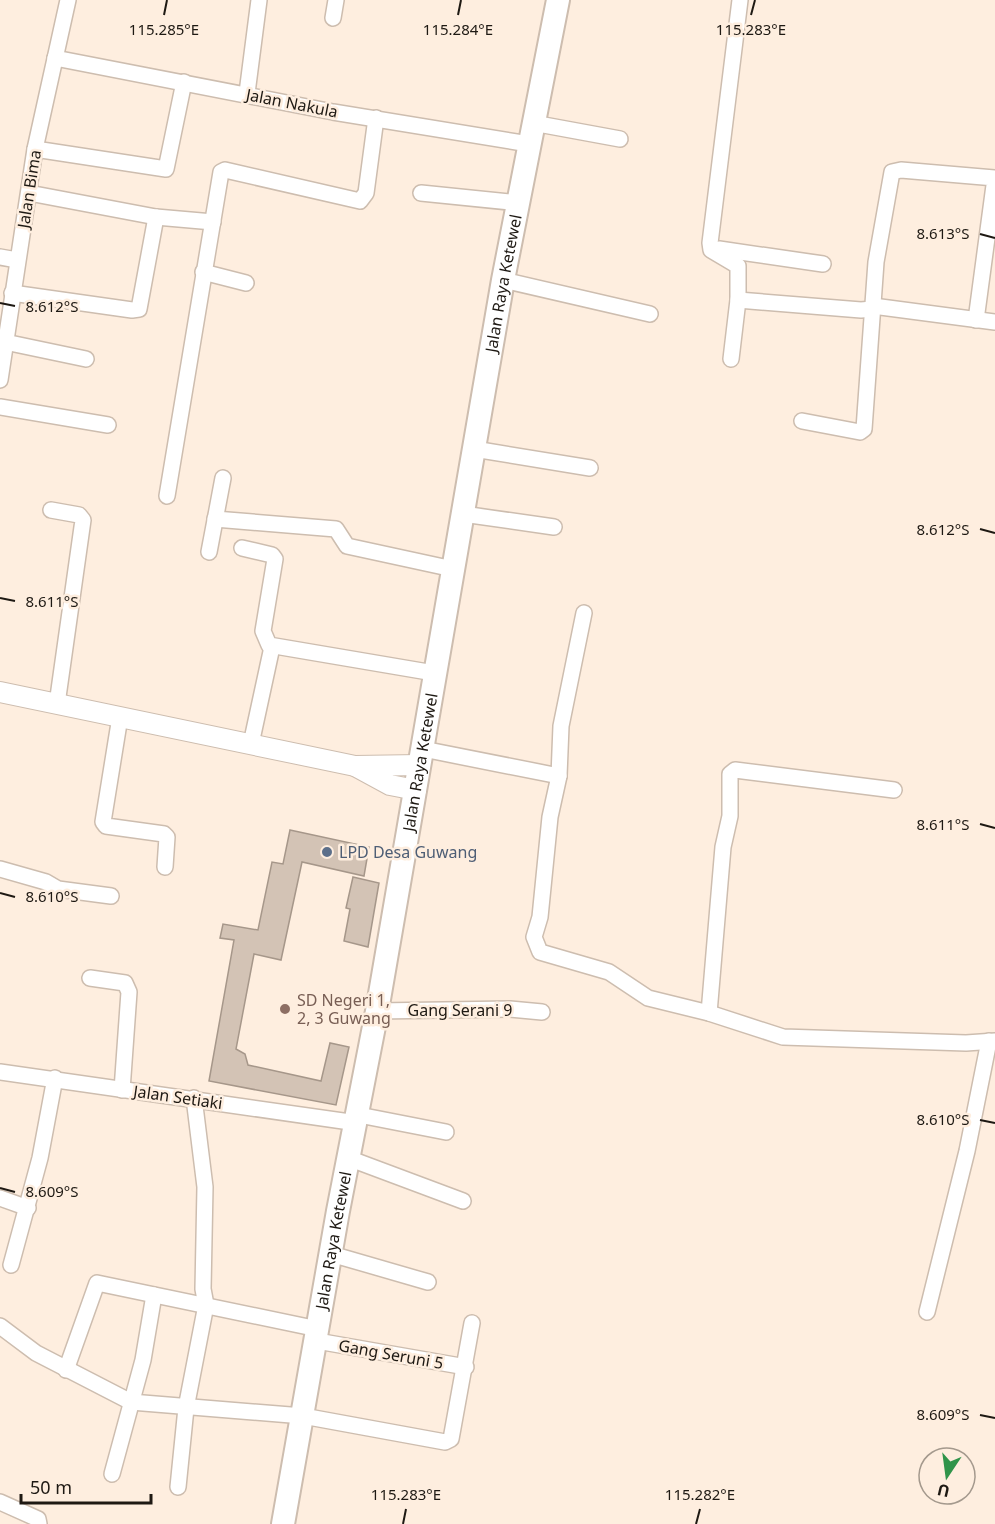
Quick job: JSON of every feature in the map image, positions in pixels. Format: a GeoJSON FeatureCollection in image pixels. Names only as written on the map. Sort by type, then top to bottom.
{"type":"FeatureCollection","features":[{"type":"Feature","properties":{"kind":"main road","name":"Jalan Raya Ketewel"},"geometry":{"type":"LineString","coordinates":[[283,1524],[348,1158],[358,1119],[503,280],[558,0]]}},
{"type":"Feature","properties":{"kind":"street","name":"Jalan Bima"},"geometry":{"type":"LineString","coordinates":[[0,380],[35,149],[68,0]]}},
{"type":"Feature","properties":{"kind":"street"},"geometry":{"type":"LineString","coordinates":[[247,93],[259,0]]}},
{"type":"Feature","properties":{"kind":"street"},"geometry":{"type":"LineString","coordinates":[[333,18],[336,0]]}},
{"type":"Feature","properties":{"kind":"street"},"geometry":{"type":"LineString","coordinates":[[710,248],[740,0]]}},
{"type":"Feature","properties":{"kind":"street","name":"Jalan Nakula"},"geometry":{"type":"LineString","coordinates":[[55,58],[376,118],[620,139]]}},
{"type":"Feature","properties":{"kind":"street"},"geometry":{"type":"LineString","coordinates":[[35,149],[166,169],[184,82]]}},
{"type":"Feature","properties":{"kind":"street"},"geometry":{"type":"LineString","coordinates":[[167,496],[220,175],[225,170],[355,201],[363,199],[376,118]]}},
{"type":"Feature","properties":{"kind":"street"},"geometry":{"type":"LineString","coordinates":[[802,422],[862,431],[876,262],[892,172],[901,170],[995,178],[976,320]]}},
{"type":"Feature","properties":{"kind":"street"},"geometry":{"type":"LineString","coordinates":[[29,193],[156,217],[213,222]]}},
{"type":"Feature","properties":{"kind":"street"},"geometry":{"type":"LineString","coordinates":[[421,193],[519,203]]}},
{"type":"Feature","properties":{"kind":"street"},"geometry":{"type":"LineString","coordinates":[[12,292],[132,310],[139,309],[156,217]]}},
{"type":"Feature","properties":{"kind":"street"},"geometry":{"type":"LineString","coordinates":[[710,248],[823,264]]}},
{"type":"Feature","properties":{"kind":"street"},"geometry":{"type":"LineString","coordinates":[[710,248],[738,266],[738,300],[731,359]]}},
{"type":"Feature","properties":{"kind":"street"},"geometry":{"type":"LineString","coordinates":[[0,257],[17,260]]}},
{"type":"Feature","properties":{"kind":"street"},"geometry":{"type":"LineString","coordinates":[[203,272],[246,282]]}},
{"type":"Feature","properties":{"kind":"street"},"geometry":{"type":"LineString","coordinates":[[503,280],[650,314]]}},
{"type":"Feature","properties":{"kind":"street"},"geometry":{"type":"LineString","coordinates":[[738,300],[861,310],[872,308],[995,322]]}},
{"type":"Feature","properties":{"kind":"street"},"geometry":{"type":"LineString","coordinates":[[5,342],[86,359]]}},
{"type":"Feature","properties":{"kind":"street"},"geometry":{"type":"LineString","coordinates":[[0,407],[108,425]]}},
{"type":"Feature","properties":{"kind":"street"},"geometry":{"type":"LineString","coordinates":[[474,449],[590,468]]}},
{"type":"Feature","properties":{"kind":"street"},"geometry":{"type":"LineString","coordinates":[[209,552],[223,478]]}},
{"type":"Feature","properties":{"kind":"street"},"geometry":{"type":"LineString","coordinates":[[51,510],[79,515],[83,520],[57,704]]}},
{"type":"Feature","properties":{"kind":"street"},"geometry":{"type":"LineString","coordinates":[[463,514],[554,527]]}},
{"type":"Feature","properties":{"kind":"street"},"geometry":{"type":"LineString","coordinates":[[215,519],[336,529],[347,546],[453,569]]}},
{"type":"Feature","properties":{"kind":"street"},"geometry":{"type":"LineString","coordinates":[[242,548],[272,555],[275,559],[263,632],[265,640],[273,647],[434,673]]}},
{"type":"Feature","properties":{"kind":"street"},"geometry":{"type":"LineString","coordinates":[[584,613],[561,726],[559,776],[550,818],[540,917],[534,937],[540,951],[609,972],[648,998],[709,1013],[767,1033],[798,1039],[992,1041],[927,1312]]}},
{"type":"Feature","properties":{"kind":"street"},"geometry":{"type":"LineString","coordinates":[[251,744],[273,647]]}},
{"type":"Feature","properties":{"kind":"street"},"geometry":{"type":"LineString","coordinates":[[0,692],[355,766],[390,784],[416,790]]}},
{"type":"Feature","properties":{"kind":"street"},"geometry":{"type":"LineString","coordinates":[[120,717],[103,822],[106,826],[164,834],[167,837],[165,867]]}},
{"type":"Feature","properties":{"kind":"street"},"geometry":{"type":"LineString","coordinates":[[355,766],[422,757],[559,776]]}},
{"type":"Feature","properties":{"kind":"street"},"geometry":{"type":"LineString","coordinates":[[709,1013],[723,847],[730,816],[730,774],[735,770],[894,790]]}},
{"type":"Feature","properties":{"kind":"street"},"geometry":{"type":"LineString","coordinates":[[0,869],[46,882],[58,889],[111,896]]}},
{"type":"Feature","properties":{"kind":"street"},"geometry":{"type":"LineString","coordinates":[[90,978],[125,984],[129,992],[122,1090]]}},
{"type":"Feature","properties":{"kind":"street","name":"Gang Serani 9"},"geometry":{"type":"LineString","coordinates":[[377,1011],[510,1009],[542,1012]]}},
{"type":"Feature","properties":{"kind":"street","name":"Jalan Setiaki"},"geometry":{"type":"LineString","coordinates":[[0,1072],[446,1132]]}},
{"type":"Feature","properties":{"kind":"street"},"geometry":{"type":"LineString","coordinates":[[11,1265],[28,1208],[55,1078]]}},
{"type":"Feature","properties":{"kind":"street"},"geometry":{"type":"LineString","coordinates":[[178,1487],[186,1408],[206,1305],[203,1289],[205,1187],[194,1098]]}},
{"type":"Feature","properties":{"kind":"street"},"geometry":{"type":"LineString","coordinates":[[348,1158],[463,1201]]}},
{"type":"Feature","properties":{"kind":"street"},"geometry":{"type":"LineString","coordinates":[[0,1198],[28,1208]]}},
{"type":"Feature","properties":{"kind":"street"},"geometry":{"type":"LineString","coordinates":[[331,1254],[428,1282]]}},
{"type":"Feature","properties":{"kind":"street","name":"Gang Seruni 5"},"geometry":{"type":"LineString","coordinates":[[66,1370],[95,1284],[206,1305],[317,1335],[466,1367]]}},
{"type":"Feature","properties":{"kind":"street"},"geometry":{"type":"LineString","coordinates":[[112,1474],[143,1360],[154,1295]]}},
{"type":"Feature","properties":{"kind":"street"},"geometry":{"type":"LineString","coordinates":[[0,1326],[36,1353],[130,1402],[303,1416],[446,1442],[451,1439],[466,1367],[472,1323]]}},
{"type":"Feature","properties":{"kind":"street"},"geometry":{"type":"LineString","coordinates":[[0,1502],[38,1519],[39,1524]]}},
{"type":"Feature","properties":{"kind":"building"},"geometry":{"type":"Polygon","coordinates":[[[290,830],[369,847],[364,876],[302,862],[281,960],[254,954],[236,1049],[245,1054],[248,1065],[321,1081],[330,1043],[349,1047],[336,1105],[209,1081],[234,940],[220,938],[223,924],[258,930],[272,862],[283,864],[290,830]]]}},
{"type":"Feature","properties":{"kind":"building"},"geometry":{"type":"Polygon","coordinates":[[[353,877],[379,883],[368,947],[344,941],[350,909],[346,908],[353,877]]]}},
{"type":"Feature","properties":{"kind":"place","name":"LPD Desa Guwang"},"geometry":{"type":"Point","coordinates":[327,852]}},
{"type":"Feature","properties":{"kind":"place","name":"SD Negeri 1, 2, 3 Guwang"},"geometry":{"type":"Point","coordinates":[285,1009]}}]}
